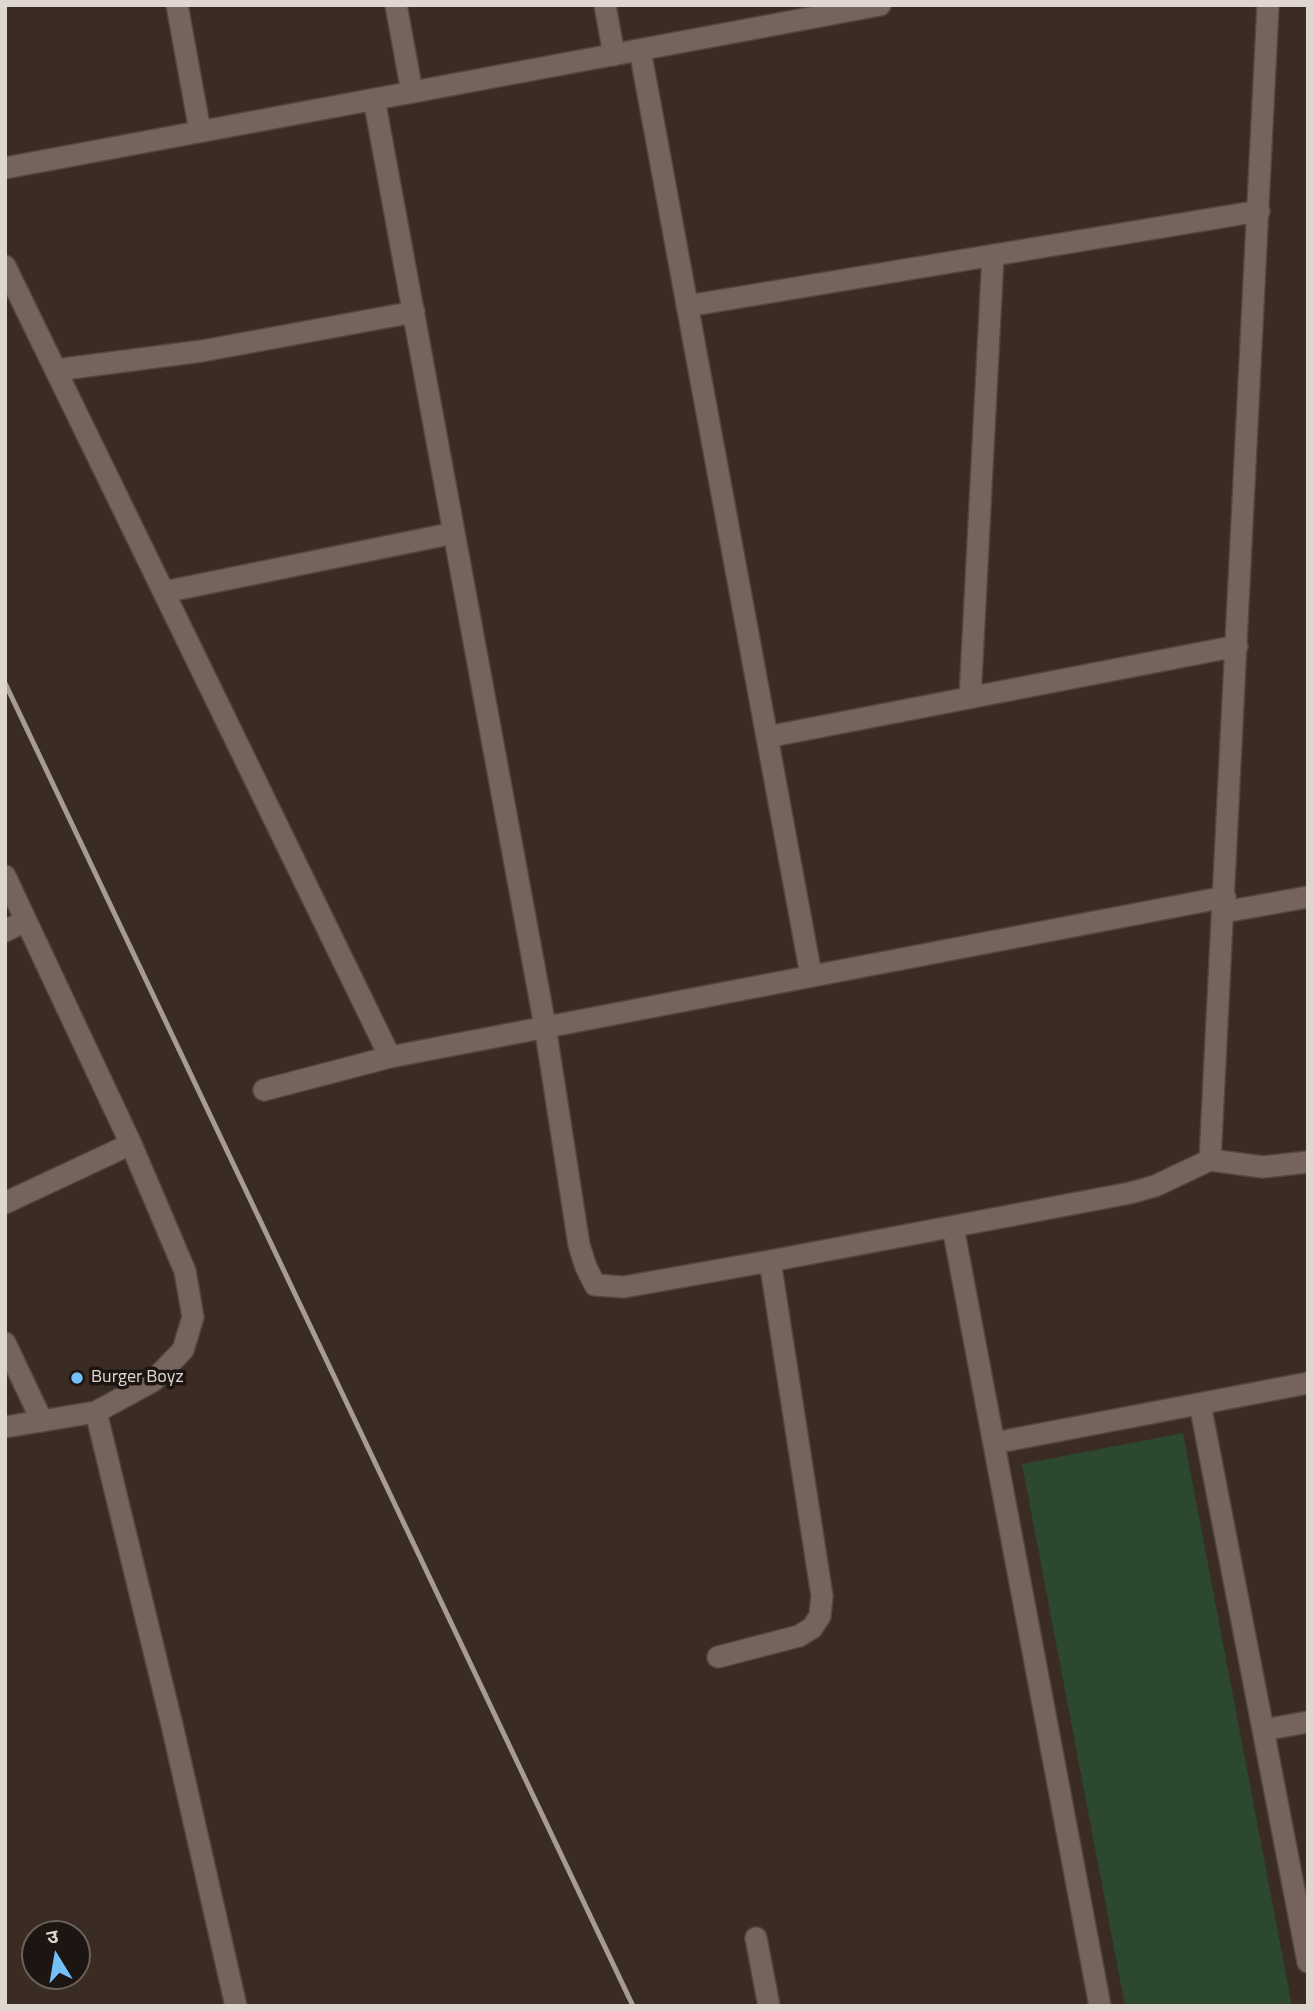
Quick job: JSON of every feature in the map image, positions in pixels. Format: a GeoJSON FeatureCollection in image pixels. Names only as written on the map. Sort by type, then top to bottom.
{"type":"FeatureCollection","features":[{"type":"Feature","properties":{"kind":"street"},"geometry":{"type":"LineString","coordinates":[[177,5],[200,131]]}},
{"type":"Feature","properties":{"kind":"street"},"geometry":{"type":"LineString","coordinates":[[396,5],[412,92]]}},
{"type":"Feature","properties":{"kind":"street"},"geometry":{"type":"LineString","coordinates":[[605,5],[614,55]]}},
{"type":"Feature","properties":{"kind":"street"},"geometry":{"type":"LineString","coordinates":[[5,168],[614,55],[827,10],[880,5]]}},
{"type":"Feature","properties":{"kind":"street"},"geometry":{"type":"LineString","coordinates":[[1210,1160],[1225,905],[1268,5]]}},
{"type":"Feature","properties":{"kind":"street"},"geometry":{"type":"LineString","coordinates":[[640,50],[811,975]]}},
{"type":"Feature","properties":{"kind":"street"},"geometry":{"type":"LineString","coordinates":[[374,99],[545,1026],[579,1245],[586,1267],[596,1285],[624,1287],[770,1262],[1130,1193],[1155,1186],[1210,1160],[1263,1167],[1308,1161]]}},
{"type":"Feature","properties":{"kind":"street"},"geometry":{"type":"LineString","coordinates":[[687,306],[1259,211]]}},
{"type":"Feature","properties":{"kind":"street"},"geometry":{"type":"LineString","coordinates":[[971,698],[993,255]]}},
{"type":"Feature","properties":{"kind":"street"},"geometry":{"type":"LineString","coordinates":[[5,266],[390,1056]]}},
{"type":"Feature","properties":{"kind":"street"},"geometry":{"type":"LineString","coordinates":[[56,370],[202,351],[414,312]]}},
{"type":"Feature","properties":{"kind":"street"},"geometry":{"type":"LineString","coordinates":[[164,592],[454,533]]}},
{"type":"Feature","properties":{"kind":"street"},"geometry":{"type":"LineString","coordinates":[[767,737],[1237,646]]}},
{"type":"Feature","properties":{"kind":"street"},"geometry":{"type":"LineString","coordinates":[[5,876],[131,1144],[185,1271],[192,1317],[183,1350],[152,1381],[96,1412],[5,1427]]}},
{"type":"Feature","properties":{"kind":"street"},"geometry":{"type":"LineString","coordinates":[[264,1090],[390,1056],[811,975],[1225,905],[1308,897]]}},
{"type":"Feature","properties":{"kind":"street"},"geometry":{"type":"LineString","coordinates":[[5,931],[25,921]]}},
{"type":"Feature","properties":{"kind":"street"},"geometry":{"type":"LineString","coordinates":[[5,1203],[131,1144]]}},
{"type":"Feature","properties":{"kind":"street"},"geometry":{"type":"LineString","coordinates":[[953,1227],[1100,2006]]}},
{"type":"Feature","properties":{"kind":"street"},"geometry":{"type":"LineString","coordinates":[[718,1657],[799,1636],[812,1628],[820,1616],[822,1596],[770,1262]]}},
{"type":"Feature","properties":{"kind":"street"},"geometry":{"type":"LineString","coordinates":[[5,1343],[42,1421]]}},
{"type":"Feature","properties":{"kind":"street"},"geometry":{"type":"LineString","coordinates":[[994,1443],[1308,1383]]}},
{"type":"Feature","properties":{"kind":"street"},"geometry":{"type":"LineString","coordinates":[[1200,1404],[1308,1962]]}},
{"type":"Feature","properties":{"kind":"street"},"geometry":{"type":"LineString","coordinates":[[96,1412],[172,1725],[236,2006]]}},
{"type":"Feature","properties":{"kind":"street"},"geometry":{"type":"LineString","coordinates":[[1263,1730],[1308,1722]]}},
{"type":"Feature","properties":{"kind":"street"},"geometry":{"type":"LineString","coordinates":[[756,1938],[769,2006]]}},
{"type":"Feature","properties":{"kind":"green space"},"geometry":{"type":"Polygon","coordinates":[[[1183,1433],[1292,2006],[1125,2006],[1022,1464],[1183,1433]]]}},
{"type":"Feature","properties":{"kind":"railway"},"geometry":{"type":"LineString","coordinates":[[5,683],[633,2006]]}},
{"type":"Feature","properties":{"kind":"place","name":"Burger Boyz"},"geometry":{"type":"Point","coordinates":[77,1378]}}]}
